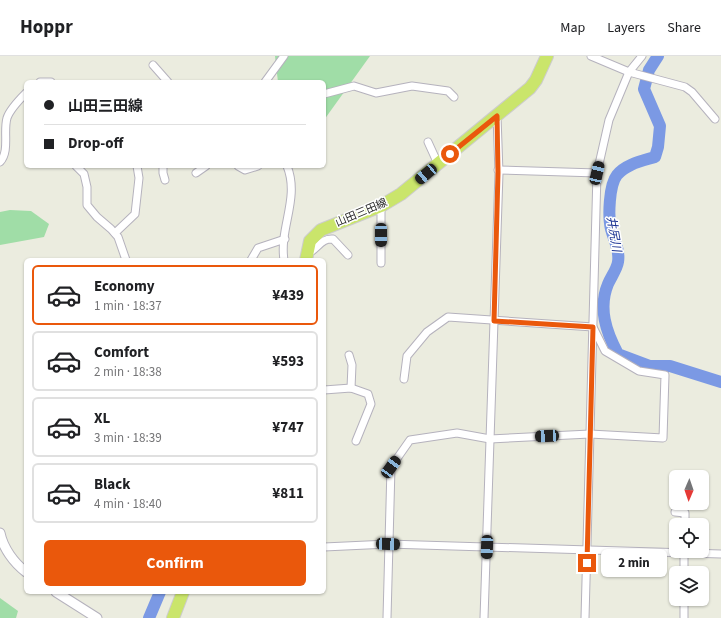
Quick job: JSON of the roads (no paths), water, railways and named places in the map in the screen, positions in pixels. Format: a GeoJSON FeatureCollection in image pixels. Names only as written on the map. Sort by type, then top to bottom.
{"type":"FeatureCollection","features":[{"type":"Feature","properties":{"kind":"main road","name":"山田三田線"},"geometry":{"type":"LineString","coordinates":[[306,255],[310,241],[321,230],[381,206],[410,188],[530,88],[547,56]]}},
{"type":"Feature","properties":{"kind":"main road"},"geometry":{"type":"LineString","coordinates":[[173,618],[182,594]]}},
{"type":"Feature","properties":{"kind":"street"},"geometry":{"type":"LineString","coordinates":[[266,80],[284,56]]}},
{"type":"Feature","properties":{"kind":"street"},"geometry":{"type":"LineString","coordinates":[[591,56],[629,72],[685,87],[692,92],[715,119]]}},
{"type":"Feature","properties":{"kind":"street"},"geometry":{"type":"LineString","coordinates":[[585,618],[597,173],[609,120],[629,72],[642,56]]}},
{"type":"Feature","properties":{"kind":"street"},"geometry":{"type":"LineString","coordinates":[[153,65],[166,80]]}},
{"type":"Feature","properties":{"kind":"street"},"geometry":{"type":"LineString","coordinates":[[326,93],[354,86],[376,93],[412,86],[448,91],[454,97]]}},
{"type":"Feature","properties":{"kind":"street"},"geometry":{"type":"LineString","coordinates":[[0,162],[4,155],[7,118],[12,109],[24,95]]}},
{"type":"Feature","properties":{"kind":"street"},"geometry":{"type":"LineString","coordinates":[[484,618],[498,170],[497,116]]}},
{"type":"Feature","properties":{"kind":"street"},"geometry":{"type":"LineString","coordinates":[[428,142],[438,164]]}},
{"type":"Feature","properties":{"kind":"street"},"geometry":{"type":"LineString","coordinates":[[78,168],[84,174],[87,187],[87,205],[118,237],[125,258]]}},
{"type":"Feature","properties":{"kind":"street"},"geometry":{"type":"LineString","coordinates":[[114,233],[135,214],[140,178],[138,168]]}},
{"type":"Feature","properties":{"kind":"street"},"geometry":{"type":"LineString","coordinates":[[163,168],[165,180]]}},
{"type":"Feature","properties":{"kind":"street"},"geometry":{"type":"LineString","coordinates":[[196,173],[203,168]]}},
{"type":"Feature","properties":{"kind":"street"},"geometry":{"type":"LineString","coordinates":[[242,168],[245,170],[252,168]]}},
{"type":"Feature","properties":{"kind":"street"},"geometry":{"type":"LineString","coordinates":[[284,258],[283,249],[292,190],[291,177],[288,168]]}},
{"type":"Feature","properties":{"kind":"street"},"geometry":{"type":"LineString","coordinates":[[498,170],[597,173]]}},
{"type":"Feature","properties":{"kind":"street"},"geometry":{"type":"LineString","coordinates":[[381,206],[381,263]]}},
{"type":"Feature","properties":{"kind":"street"},"geometry":{"type":"LineString","coordinates":[[252,258],[258,248],[285,239]]}},
{"type":"Feature","properties":{"kind":"street"},"geometry":{"type":"LineString","coordinates":[[306,255],[324,240],[333,239],[348,255]]}},
{"type":"Feature","properties":{"kind":"street"},"geometry":{"type":"LineString","coordinates":[[404,379],[407,356],[427,332],[448,317],[593,327]]}},
{"type":"Feature","properties":{"kind":"street"},"geometry":{"type":"LineString","coordinates":[[387,618],[391,467],[410,440],[457,433],[490,439],[590,434],[663,438],[665,374],[639,370],[604,351],[593,327]]}},
{"type":"Feature","properties":{"kind":"street"},"geometry":{"type":"LineString","coordinates":[[348,356],[352,365],[351,388]]}},
{"type":"Feature","properties":{"kind":"street"},"geometry":{"type":"LineString","coordinates":[[326,390],[351,388],[368,394],[371,404],[356,441]]}},
{"type":"Feature","properties":{"kind":"street"},"geometry":{"type":"LineString","coordinates":[[675,512],[685,513],[685,518]]}},
{"type":"Feature","properties":{"kind":"street"},"geometry":{"type":"LineString","coordinates":[[0,533],[8,551],[18,566],[24,570]]}},
{"type":"Feature","properties":{"kind":"street"},"geometry":{"type":"LineString","coordinates":[[326,547],[388,544],[669,552]]}},
{"type":"Feature","properties":{"kind":"street"},"geometry":{"type":"LineString","coordinates":[[709,553],[721,554]]}},
{"type":"Feature","properties":{"kind":"street"},"geometry":{"type":"LineString","coordinates":[[59,594],[97,618]]}},
{"type":"Feature","properties":{"kind":"street"},"geometry":{"type":"LineString","coordinates":[[684,606],[684,618]]}},
{"type":"Feature","properties":{"kind":"waterway","name":"井尻川"},"geometry":{"type":"LineString","coordinates":[[658,56],[649,70],[644,89],[660,126],[658,147],[655,157],[634,163],[625,168],[617,175],[612,186],[609,209],[610,224],[617,249],[618,262],[605,293],[605,320],[610,337],[618,354],[650,366],[670,366],[721,382]]}},
{"type":"Feature","properties":{"kind":"waterway"},"geometry":{"type":"LineString","coordinates":[[149,618],[159,594]]}}]}
